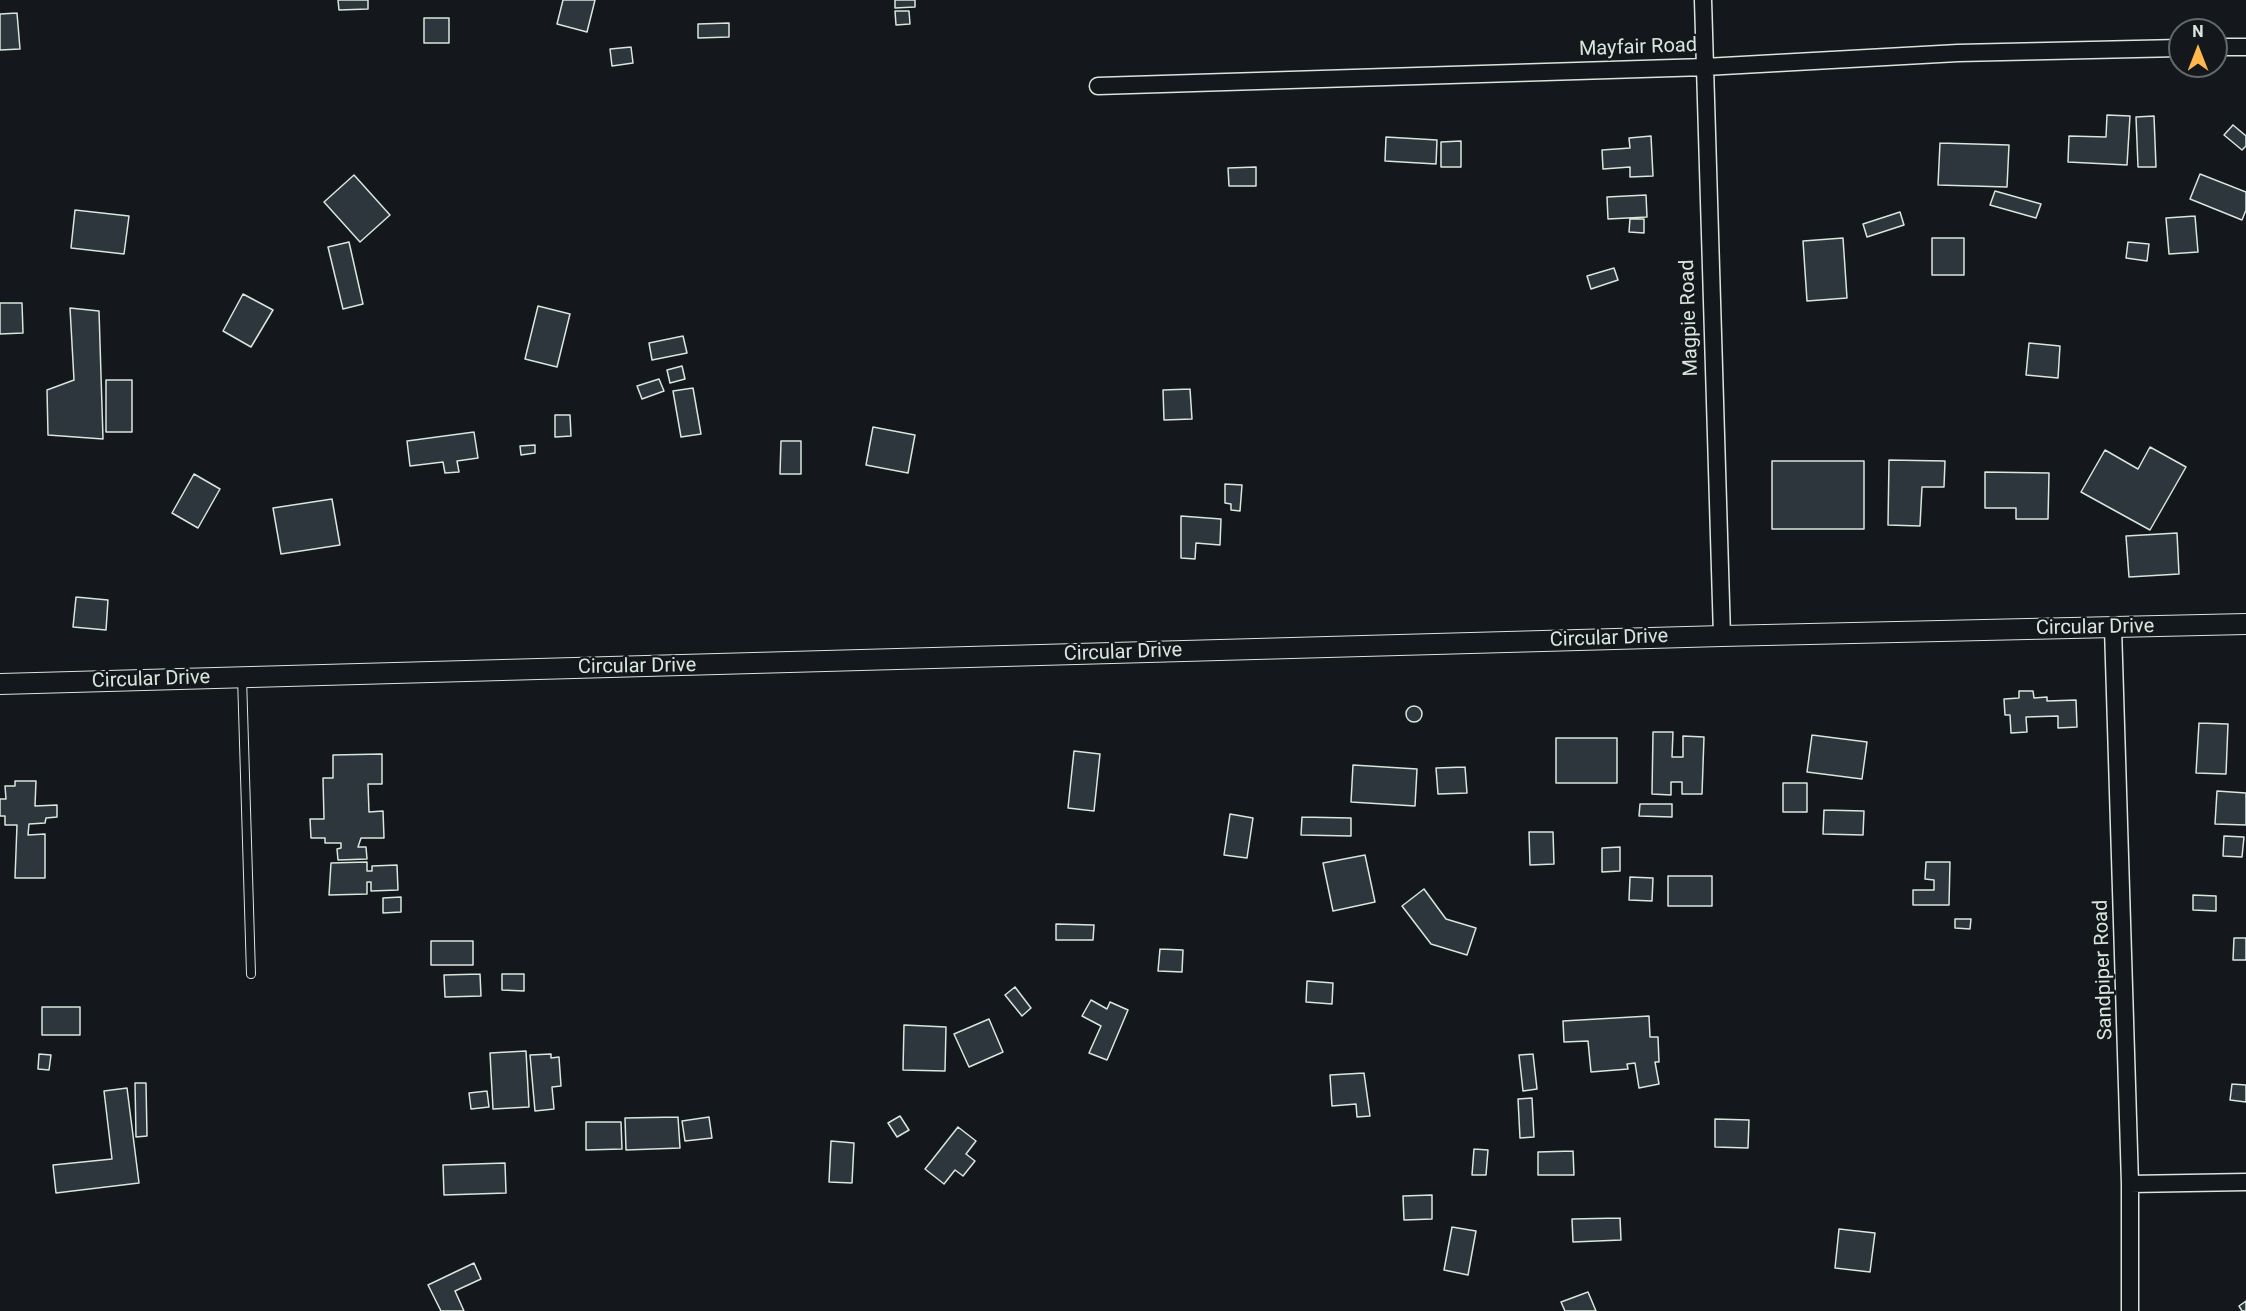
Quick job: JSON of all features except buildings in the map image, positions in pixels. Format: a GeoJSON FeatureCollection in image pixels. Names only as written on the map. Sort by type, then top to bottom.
{"type":"FeatureCollection","features":[{"type":"Feature","properties":{"kind":"street","name":"Magpie Road"},"geometry":{"type":"LineString","coordinates":[[1703,0],[1722,636]]}},
{"type":"Feature","properties":{"kind":"street"},"geometry":{"type":"LineString","coordinates":[[2228,47],[2246,47]]}},
{"type":"Feature","properties":{"kind":"street","name":"Mayfair Road"},"geometry":{"type":"LineString","coordinates":[[1098,86],[1705,67],[1958,53],[2168,48]]}},
{"type":"Feature","properties":{"kind":"street","name":"Circular Drive"},"geometry":{"type":"LineString","coordinates":[[0,684],[1722,636],[2246,624]]}},
{"type":"Feature","properties":{"kind":"street","name":"Sandpiper Road"},"geometry":{"type":"LineString","coordinates":[[2113,628],[2130,1184],[2130,1311]]}},
{"type":"Feature","properties":{"kind":"street"},"geometry":{"type":"LineString","coordinates":[[2130,1184],[2246,1182]]}},
{"type":"Feature","properties":{"kind":"lane"},"geometry":{"type":"LineString","coordinates":[[242,677],[251,974]]}}]}
